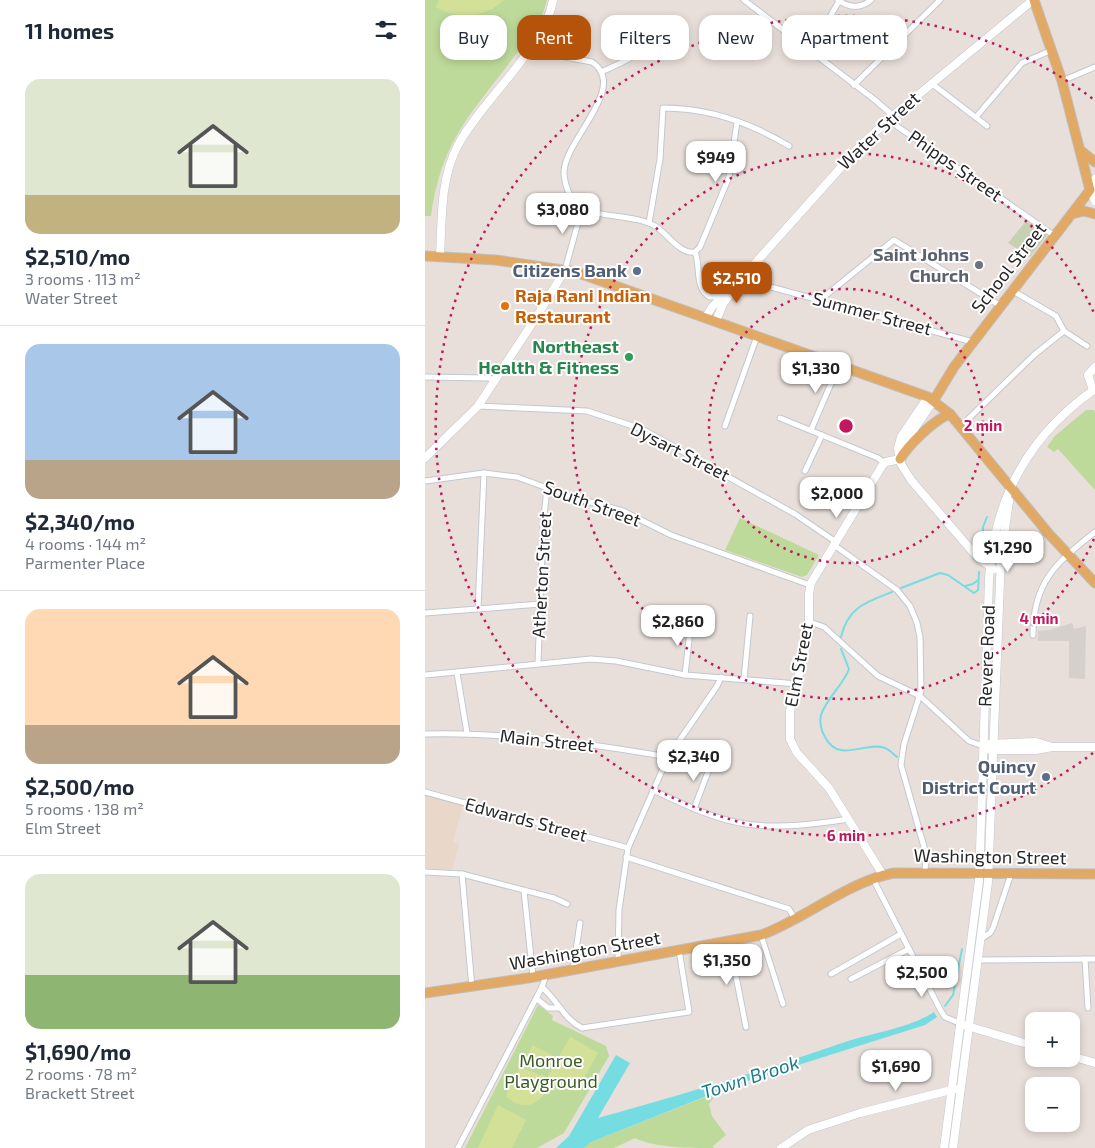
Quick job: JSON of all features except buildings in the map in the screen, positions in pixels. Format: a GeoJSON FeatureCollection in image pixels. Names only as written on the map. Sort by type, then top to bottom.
{"type":"FeatureCollection","features":[{"type":"Feature","properties":{"kind":"main road"},"geometry":{"type":"LineString","coordinates":[[549,15],[553,0]]}},
{"type":"Feature","properties":{"kind":"main road"},"geometry":{"type":"LineString","coordinates":[[1034,0],[1062,80],[1078,148],[1093,188],[1095,202]]}},
{"type":"Feature","properties":{"kind":"main road","name":"Water Street"},"geometry":{"type":"LineString","coordinates":[[716,321],[721,307],[741,279],[852,154],[891,117],[1034,0]]}},
{"type":"Feature","properties":{"kind":"main road"},"geometry":{"type":"LineString","coordinates":[[440,257],[444,189],[453,157],[469,128],[521,60]]}},
{"type":"Feature","properties":{"kind":"main road"},"geometry":{"type":"LineString","coordinates":[[1078,148],[1086,157],[1095,162]]}},
{"type":"Feature","properties":{"kind":"main road","name":"School Street"},"geometry":{"type":"LineString","coordinates":[[931,398],[1093,188],[1095,179]]}},
{"type":"Feature","properties":{"kind":"main road"},"geometry":{"type":"LineString","coordinates":[[1072,214],[1084,211],[1095,214]]}},
{"type":"Feature","properties":{"kind":"main road"},"geometry":{"type":"LineString","coordinates":[[425,256],[485,259],[565,270],[707,317],[931,398],[961,426],[1067,554],[1095,583]]}},
{"type":"Feature","properties":{"kind":"main road"},"geometry":{"type":"LineString","coordinates":[[425,458],[479,406],[565,270]]}},
{"type":"Feature","properties":{"kind":"main road","name":"Water Street"},"geometry":{"type":"LineString","coordinates":[[707,317],[721,296],[741,279]]}},
{"type":"Feature","properties":{"kind":"main road"},"geometry":{"type":"LineString","coordinates":[[1011,488],[1027,457],[1046,431],[1068,408],[1094,391],[1088,375],[1095,367]]}},
{"type":"Feature","properties":{"kind":"main road"},"geometry":{"type":"LineString","coordinates":[[931,398],[908,438],[900,459],[911,480],[978,558],[996,572],[1000,600]]}},
{"type":"Feature","properties":{"kind":"main road"},"geometry":{"type":"LineString","coordinates":[[884,463],[900,459],[914,442],[939,420],[950,414]]}},
{"type":"Feature","properties":{"kind":"main road","name":"Elm Street"},"geometry":{"type":"LineString","coordinates":[[883,875],[850,819],[824,781],[797,753],[790,739],[789,721],[810,622],[811,586],[884,463]]}},
{"type":"Feature","properties":{"kind":"main road","name":"Revere Road"},"geometry":{"type":"LineString","coordinates":[[984,873],[983,746],[990,566],[997,524],[1011,488]]}},
{"type":"Feature","properties":{"kind":"main road","name":"Revere Road"},"geometry":{"type":"LineString","coordinates":[[984,873],[994,747],[1003,536],[1011,488]]}},
{"type":"Feature","properties":{"kind":"main road"},"geometry":{"type":"LineString","coordinates":[[983,746],[994,747],[1036,742],[1052,747],[1095,747]]}},
{"type":"Feature","properties":{"kind":"main road","name":"Washington Street"},"geometry":{"type":"LineString","coordinates":[[425,993],[472,988],[761,935],[796,920],[883,875],[925,872],[1095,874]]}},
{"type":"Feature","properties":{"kind":"main road"},"geometry":{"type":"LineString","coordinates":[[953,1148],[981,939],[984,873]]}},
{"type":"Feature","properties":{"kind":"main road"},"geometry":{"type":"LineString","coordinates":[[943,1148],[959,1023],[984,873]]}},
{"type":"Feature","properties":{"kind":"main road"},"geometry":{"type":"LineString","coordinates":[[959,1023],[1025,1043]]}},
{"type":"Feature","properties":{"kind":"main road"},"geometry":{"type":"LineString","coordinates":[[1080,1059],[1095,1063]]}},
{"type":"Feature","properties":{"kind":"main road"},"geometry":{"type":"LineString","coordinates":[[781,1148],[807,1130],[951,1089],[960,1089]]}},
{"type":"Feature","properties":{"kind":"street","name":"Phipps Street"},"geometry":{"type":"LineString","coordinates":[[744,0],[782,30]]}},
{"type":"Feature","properties":{"kind":"street"},"geometry":{"type":"LineString","coordinates":[[830,15],[838,1],[855,7],[864,5],[871,0]]}},
{"type":"Feature","properties":{"kind":"street"},"geometry":{"type":"LineString","coordinates":[[854,85],[940,0]]}},
{"type":"Feature","properties":{"kind":"street"},"geometry":{"type":"LineString","coordinates":[[976,117],[1022,63],[1052,50]]}},
{"type":"Feature","properties":{"kind":"street"},"geometry":{"type":"LineString","coordinates":[[583,60],[589,61],[601,72],[604,82],[602,95],[571,150],[565,166],[569,190],[582,208],[593,212],[649,223],[665,233],[683,250],[695,252]]}},
{"type":"Feature","properties":{"kind":"street"},"geometry":{"type":"LineString","coordinates":[[601,72],[623,60]]}},
{"type":"Feature","properties":{"kind":"street","name":"Phipps Street"},"geometry":{"type":"LineString","coordinates":[[821,60],[890,113],[891,122],[1055,236]]}},
{"type":"Feature","properties":{"kind":"street"},"geometry":{"type":"LineString","coordinates":[[1062,80],[1095,67]]}},
{"type":"Feature","properties":{"kind":"street"},"geometry":{"type":"LineString","coordinates":[[931,84],[987,126]]}},
{"type":"Feature","properties":{"kind":"street"},"geometry":{"type":"LineString","coordinates":[[649,223],[660,159],[663,108],[693,109],[737,122],[769,135],[789,146]]}},
{"type":"Feature","properties":{"kind":"street"},"geometry":{"type":"LineString","coordinates":[[695,252],[700,247],[729,176],[737,122]]}},
{"type":"Feature","properties":{"kind":"street"},"geometry":{"type":"LineString","coordinates":[[565,270],[582,208]]}},
{"type":"Feature","properties":{"kind":"street"},"geometry":{"type":"LineString","coordinates":[[820,300],[893,240],[1001,306]]}},
{"type":"Feature","properties":{"kind":"street"},"geometry":{"type":"LineString","coordinates":[[695,252],[700,266],[700,284],[703,292],[710,297],[721,296]]}},
{"type":"Feature","properties":{"kind":"street","name":"Summer Street"},"geometry":{"type":"LineString","coordinates":[[741,279],[973,342]]}},
{"type":"Feature","properties":{"kind":"street"},"geometry":{"type":"LineString","coordinates":[[1013,291],[1056,316],[1061,321],[1064,331],[1087,346]]}},
{"type":"Feature","properties":{"kind":"street"},"geometry":{"type":"LineString","coordinates":[[961,426],[1034,355],[1064,331]]}},
{"type":"Feature","properties":{"kind":"street"},"geometry":{"type":"LineString","coordinates":[[725,426],[757,335]]}},
{"type":"Feature","properties":{"kind":"street"},"geometry":{"type":"LineString","coordinates":[[811,430],[840,364]]}},
{"type":"Feature","properties":{"kind":"street"},"geometry":{"type":"LineString","coordinates":[[425,377],[488,378],[496,380]]}},
{"type":"Feature","properties":{"kind":"street","name":"Dysart Street"},"geometry":{"type":"LineString","coordinates":[[479,406],[587,411],[642,429],[795,514],[897,590],[912,610],[920,633],[920,696],[904,744],[901,765],[926,854],[925,872]]}},
{"type":"Feature","properties":{"kind":"street"},"geometry":{"type":"LineString","coordinates":[[780,418],[878,458],[884,463]]}},
{"type":"Feature","properties":{"kind":"street"},"geometry":{"type":"LineString","coordinates":[[805,471],[822,435]]}},
{"type":"Feature","properties":{"kind":"street"},"geometry":{"type":"LineString","coordinates":[[478,609],[484,473]]}},
{"type":"Feature","properties":{"kind":"street","name":"South Street"},"geometry":{"type":"LineString","coordinates":[[425,482],[484,473],[517,477],[623,511],[671,535],[811,586]]}},
{"type":"Feature","properties":{"kind":"street","name":"Atherton Street"},"geometry":{"type":"LineString","coordinates":[[538,663],[543,526],[547,488]]}},
{"type":"Feature","properties":{"kind":"street"},"geometry":{"type":"LineString","coordinates":[[1033,635],[1036,597],[1067,554],[1095,532]]}},
{"type":"Feature","properties":{"kind":"street"},"geometry":{"type":"LineString","coordinates":[[425,613],[541,604]]}},
{"type":"Feature","properties":{"kind":"street"},"geometry":{"type":"LineString","coordinates":[[744,679],[750,616]]}},
{"type":"Feature","properties":{"kind":"street"},"geometry":{"type":"LineString","coordinates":[[685,675],[691,622]]}},
{"type":"Feature","properties":{"kind":"street"},"geometry":{"type":"LineString","coordinates":[[810,622],[824,627],[882,678],[920,696],[969,741],[983,746]]}},
{"type":"Feature","properties":{"kind":"street"},"geometry":{"type":"LineString","coordinates":[[425,675],[538,663],[604,659],[685,675],[798,684]]}},
{"type":"Feature","properties":{"kind":"street"},"geometry":{"type":"LineString","coordinates":[[457,673],[467,733]]}},
{"type":"Feature","properties":{"kind":"street"},"geometry":{"type":"LineString","coordinates":[[618,961],[619,910],[628,848],[668,757],[717,686],[721,677]]}},
{"type":"Feature","properties":{"kind":"street","name":"Main Street"},"geometry":{"type":"LineString","coordinates":[[425,734],[467,733],[614,748],[668,757]]}},
{"type":"Feature","properties":{"kind":"street"},"geometry":{"type":"LineString","coordinates":[[695,809],[712,761]]}},
{"type":"Feature","properties":{"kind":"street"},"geometry":{"type":"LineString","coordinates":[[653,790],[695,809],[747,824],[813,824],[850,819]]}},
{"type":"Feature","properties":{"kind":"street","name":"Edwards Street"},"geometry":{"type":"LineString","coordinates":[[425,792],[628,848]]}},
{"type":"Feature","properties":{"kind":"street"},"geometry":{"type":"LineString","coordinates":[[626,856],[789,909],[796,920]]}},
{"type":"Feature","properties":{"kind":"street"},"geometry":{"type":"LineString","coordinates":[[425,872],[462,874],[525,890],[567,904]]}},
{"type":"Feature","properties":{"kind":"street"},"geometry":{"type":"LineString","coordinates":[[462,874],[472,988]]}},
{"type":"Feature","properties":{"kind":"street"},"geometry":{"type":"LineString","coordinates":[[981,939],[990,933],[1011,874]]}},
{"type":"Feature","properties":{"kind":"street"},"geometry":{"type":"LineString","coordinates":[[873,879],[941,1012],[945,1017],[959,1023]]}},
{"type":"Feature","properties":{"kind":"street"},"geometry":{"type":"LineString","coordinates":[[525,890],[533,977]]}},
{"type":"Feature","properties":{"kind":"street"},"geometry":{"type":"LineString","coordinates":[[573,970],[580,923]]}},
{"type":"Feature","properties":{"kind":"street"},"geometry":{"type":"LineString","coordinates":[[831,974],[901,934]]}},
{"type":"Feature","properties":{"kind":"street"},"geometry":{"type":"LineString","coordinates":[[761,935],[783,1004]]}},
{"type":"Feature","properties":{"kind":"street"},"geometry":{"type":"LineString","coordinates":[[729,941],[746,1027]]}},
{"type":"Feature","properties":{"kind":"street"},"geometry":{"type":"LineString","coordinates":[[851,979],[909,949]]}},
{"type":"Feature","properties":{"kind":"street"},"geometry":{"type":"LineString","coordinates":[[542,987],[555,998],[558,1008],[582,1028],[689,1012],[679,950]]}},
{"type":"Feature","properties":{"kind":"street"},"geometry":{"type":"LineString","coordinates":[[1085,959],[1088,1008]]}},
{"type":"Feature","properties":{"kind":"street"},"geometry":{"type":"LineString","coordinates":[[978,960],[1095,959]]}},
{"type":"Feature","properties":{"kind":"street"},"geometry":{"type":"LineString","coordinates":[[458,1148],[537,998],[546,975]]}},
{"type":"Feature","properties":{"kind":"street"},"geometry":{"type":"LineString","coordinates":[[537,998],[548,1008],[558,1008]]}},
{"type":"Feature","properties":{"kind":"shaded area"},"geometry":{"type":"Polygon","coordinates":[[[1072,623],[1074,629],[1086,626],[1085,679],[1069,678],[1069,641],[1038,641],[1038,631],[1049,630],[1072,623]]]}},
{"type":"Feature","properties":{"kind":"shaded area"},"geometry":{"type":"Polygon","coordinates":[[[425,795],[463,806],[453,842],[459,844],[452,870],[425,868],[425,795]]]}},
{"type":"Feature","properties":{"kind":"green space"},"geometry":{"type":"Polygon","coordinates":[[[425,0],[547,0],[541,15],[517,15],[517,53],[480,101],[458,134],[441,170],[431,216],[425,216],[425,0]]]}},
{"type":"Feature","properties":{"kind":"green space"},"geometry":{"type":"Polygon","coordinates":[[[439,0],[504,0],[488,11],[471,15],[453,14],[436,7],[439,0]]]}},
{"type":"Feature","properties":{"kind":"green space"},"geometry":{"type":"Polygon","coordinates":[[[1026,221],[1047,235],[1030,257],[1008,243],[1026,221]]]}},
{"type":"Feature","properties":{"kind":"green space"},"geometry":{"type":"Polygon","coordinates":[[[1086,410],[1094,410],[1095,413],[1095,490],[1058,449],[1054,452],[1047,447],[1055,436],[1086,410]]]}},
{"type":"Feature","properties":{"kind":"green space"},"geometry":{"type":"Polygon","coordinates":[[[740,518],[819,555],[807,575],[802,577],[725,550],[740,518]]]}},
{"type":"Feature","properties":{"kind":"green space","name":"Monroe Playground"},"geometry":{"type":"Polygon","coordinates":[[[538,1005],[553,1016],[552,1020],[606,1046],[609,1056],[564,1133],[537,1148],[465,1148],[538,1005]]]}},
{"type":"Feature","properties":{"kind":"green space"},"geometry":{"type":"Polygon","coordinates":[[[570,1037],[598,1053],[576,1092],[548,1076],[570,1037]]]}},
{"type":"Feature","properties":{"kind":"green space"},"geometry":{"type":"Polygon","coordinates":[[[532,1045],[552,1055],[546,1066],[527,1057],[532,1045]]]}},
{"type":"Feature","properties":{"kind":"green space"},"geometry":{"type":"Polygon","coordinates":[[[520,1067],[551,1079],[544,1094],[533,1103],[527,1105],[513,1102],[506,1096],[520,1067]]]}},
{"type":"Feature","properties":{"kind":"green space"},"geometry":{"type":"Polygon","coordinates":[[[718,1092],[709,1104],[712,1116],[726,1135],[713,1146],[714,1148],[662,1146],[635,1138],[614,1148],[584,1148],[591,1142],[718,1092]]]}},
{"type":"Feature","properties":{"kind":"green space"},"geometry":{"type":"Polygon","coordinates":[[[498,1105],[526,1120],[512,1148],[478,1148],[498,1105]]]}},
{"type":"Feature","properties":{"kind":"water"},"geometry":{"type":"Polygon","coordinates":[[[934,1012],[937,1017],[925,1025],[732,1086],[591,1142],[584,1148],[556,1148],[569,1136],[616,1055],[630,1063],[598,1118],[786,1062],[848,1041],[903,1026],[934,1012]]]}},
{"type":"Feature","properties":{"kind":"waterway","name":"Town Brook"},"geometry":{"type":"LineString","coordinates":[[982,548],[983,527],[987,517]]}},
{"type":"Feature","properties":{"kind":"waterway","name":"Town Brook"},"geometry":{"type":"LineString","coordinates":[[901,588],[940,573],[948,575],[974,593],[978,590],[979,572]]}},
{"type":"Feature","properties":{"kind":"waterway"},"geometry":{"type":"LineString","coordinates":[[965,586],[973,584],[978,580]]}},
{"type":"Feature","properties":{"kind":"waterway","name":"Town Brook"},"geometry":{"type":"LineString","coordinates":[[841,637],[844,627],[853,612],[866,603],[892,592]]}},
{"type":"Feature","properties":{"kind":"waterway","name":"Town Brook"},"geometry":{"type":"LineString","coordinates":[[841,649],[849,669],[821,715],[821,729],[831,745],[837,749],[885,748],[897,757]]}},
{"type":"Feature","properties":{"kind":"waterway","name":"Town Brook"},"geometry":{"type":"LineString","coordinates":[[945,1006],[953,995],[962,949]]}},
{"type":"Feature","properties":{"kind":"place","name":"Saint Johns Church"},"geometry":{"type":"Point","coordinates":[979,265]}},
{"type":"Feature","properties":{"kind":"place","name":"Citizens Bank"},"geometry":{"type":"Point","coordinates":[637,271]}},
{"type":"Feature","properties":{"kind":"place","name":"Raja Rani Indian Restaurant"},"geometry":{"type":"Point","coordinates":[505,306]}},
{"type":"Feature","properties":{"kind":"place","name":"Northeast Health & Fitness"},"geometry":{"type":"Point","coordinates":[629,357]}},
{"type":"Feature","properties":{"kind":"place","name":"Quincy District Court"},"geometry":{"type":"Point","coordinates":[1046,777]}}]}
